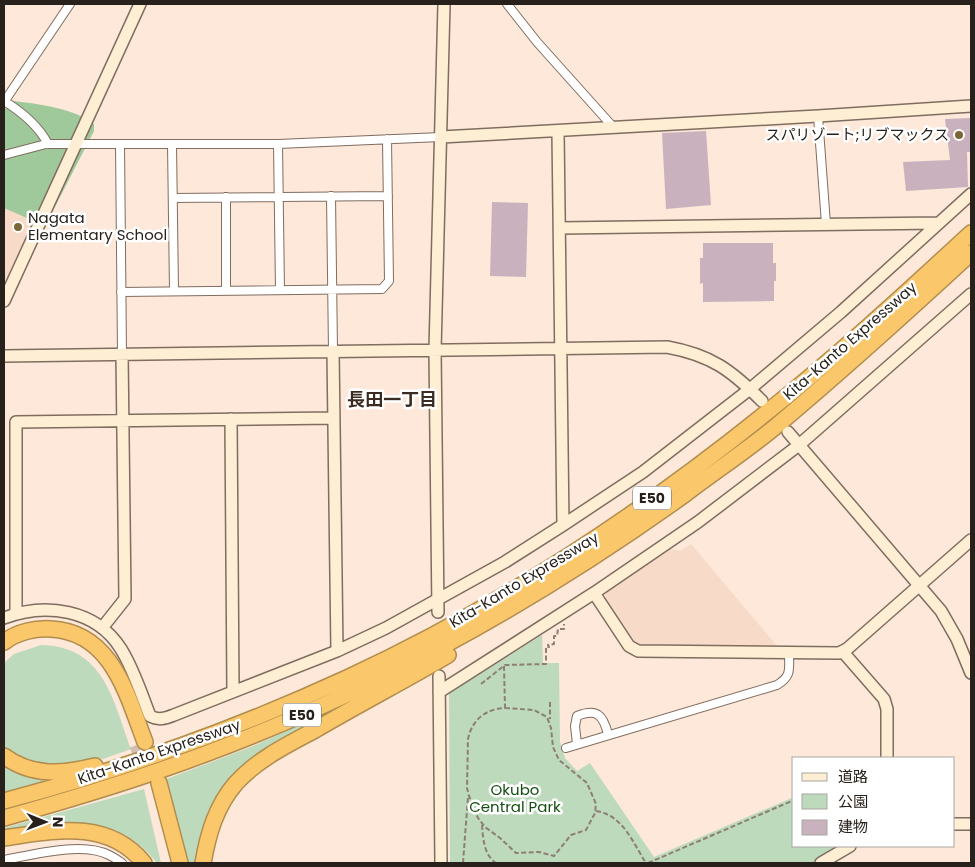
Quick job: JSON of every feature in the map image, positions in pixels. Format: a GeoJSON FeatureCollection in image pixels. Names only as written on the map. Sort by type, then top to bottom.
{"type":"FeatureCollection","features":[{"type":"Feature","properties":{"kind":"highway","name":"Kita-Kanto Expressway"},"geometry":{"type":"LineString","coordinates":[[4,801],[119,768],[199,740],[291,703],[349,677],[433,635],[495,600],[573,552],[631,513],[693,470],[762,417],[898,300],[971,233]]}},
{"type":"Feature","properties":{"kind":"highway","name":"Kita-Kanto Expressway"},"geometry":{"type":"LineString","coordinates":[[4,818],[123,783],[204,754],[297,716],[436,650],[502,613],[580,566],[639,527],[773,428],[844,368],[971,253]]}},
{"type":"Feature","properties":{"kind":"highway"},"geometry":{"type":"LineString","coordinates":[[203,863],[211,828],[218,811],[236,784],[256,766],[283,747],[505,620],[580,566]]}},
{"type":"Feature","properties":{"kind":"highway"},"geometry":{"type":"LineString","coordinates":[[4,642],[23,633],[42,628],[70,632],[84,638],[95,646],[114,667],[141,743],[107,673],[88,651],[63,639],[39,638],[13,646],[4,653]]}},
{"type":"Feature","properties":{"kind":"highway"},"geometry":{"type":"LineString","coordinates":[[4,756],[29,770],[58,773],[76,770],[117,760],[198,733],[245,714],[291,703]]}},
{"type":"Feature","properties":{"kind":"highway"},"geometry":{"type":"LineString","coordinates":[[171,863],[155,784],[180,863]]}},
{"type":"Feature","properties":{"kind":"highway"},"geometry":{"type":"LineString","coordinates":[[4,838],[53,831],[85,831],[100,834],[114,840],[129,849],[144,863]]}},
{"type":"Feature","properties":{"kind":"street"},"geometry":{"type":"LineString","coordinates":[[48,144],[36,125],[4,101],[70,4]]}},
{"type":"Feature","properties":{"kind":"street"},"geometry":{"type":"LineString","coordinates":[[4,301],[140,4]]}},
{"type":"Feature","properties":{"kind":"street"},"geometry":{"type":"LineString","coordinates":[[438,612],[435,350],[444,4]]}},
{"type":"Feature","properties":{"kind":"street"},"geometry":{"type":"LineString","coordinates":[[507,4],[537,42],[614,128]]}},
{"type":"Feature","properties":{"kind":"street"},"geometry":{"type":"LineString","coordinates":[[4,156],[48,144],[278,144],[558,132],[971,106]]}},
{"type":"Feature","properties":{"kind":"street"},"geometry":{"type":"LineString","coordinates":[[818,116],[826,224]]}},
{"type":"Feature","properties":{"kind":"street"},"geometry":{"type":"LineString","coordinates":[[558,132],[563,525]]}},
{"type":"Feature","properties":{"kind":"street"},"geometry":{"type":"LineString","coordinates":[[121,292],[382,289],[389,281],[388,139]]}},
{"type":"Feature","properties":{"kind":"street"},"geometry":{"type":"LineString","coordinates":[[102,628],[125,599],[120,144]]}},
{"type":"Feature","properties":{"kind":"street"},"geometry":{"type":"LineString","coordinates":[[172,144],[174,291]]}},
{"type":"Feature","properties":{"kind":"street"},"geometry":{"type":"LineString","coordinates":[[278,144],[280,290]]}},
{"type":"Feature","properties":{"kind":"street"},"geometry":{"type":"LineString","coordinates":[[4,618],[16,613],[44,609],[61,610],[93,621],[120,647],[134,672],[150,716],[156,719],[168,717],[337,651],[386,628],[505,562],[643,472],[750,389],[841,312],[971,194]]}},
{"type":"Feature","properties":{"kind":"street"},"geometry":{"type":"LineString","coordinates":[[331,196],[337,651]]}},
{"type":"Feature","properties":{"kind":"street"},"geometry":{"type":"LineString","coordinates":[[173,198],[388,196]]}},
{"type":"Feature","properties":{"kind":"street"},"geometry":{"type":"LineString","coordinates":[[226,197],[226,290]]}},
{"type":"Feature","properties":{"kind":"street"},"geometry":{"type":"LineString","coordinates":[[560,228],[939,223]]}},
{"type":"Feature","properties":{"kind":"street"},"geometry":{"type":"LineString","coordinates":[[439,692],[594,593],[698,522],[799,445],[971,294]]}},
{"type":"Feature","properties":{"kind":"street"},"geometry":{"type":"LineString","coordinates":[[4,356],[666,347],[683,350],[715,362],[733,373],[762,402]]}},
{"type":"Feature","properties":{"kind":"street"},"geometry":{"type":"LineString","coordinates":[[16,613],[16,422],[334,418]]}},
{"type":"Feature","properties":{"kind":"street"},"geometry":{"type":"LineString","coordinates":[[231,419],[234,692]]}},
{"type":"Feature","properties":{"kind":"street"},"geometry":{"type":"LineString","coordinates":[[788,432],[920,586],[945,618],[957,639],[971,674]]}},
{"type":"Feature","properties":{"kind":"street"},"geometry":{"type":"LineString","coordinates":[[594,593],[629,646],[638,650],[789,653],[843,652],[971,540]]}},
{"type":"Feature","properties":{"kind":"street"},"geometry":{"type":"LineString","coordinates":[[843,652],[884,699],[887,709],[887,757]]}},
{"type":"Feature","properties":{"kind":"street"},"geometry":{"type":"LineString","coordinates":[[566,748],[776,685],[784,681],[788,674],[789,653]]}},
{"type":"Feature","properties":{"kind":"street"},"geometry":{"type":"LineString","coordinates":[[438,676],[441,863]]}},
{"type":"Feature","properties":{"kind":"street"},"geometry":{"type":"LineString","coordinates":[[577,744],[575,726],[578,716],[585,713],[595,712],[601,717],[608,734]]}},
{"type":"Feature","properties":{"kind":"street"},"geometry":{"type":"LineString","coordinates":[[955,824],[971,824]]}},
{"type":"Feature","properties":{"kind":"street"},"geometry":{"type":"LineString","coordinates":[[821,863],[848,847]]}},
{"type":"Feature","properties":{"kind":"street"},"geometry":{"type":"LineString","coordinates":[[4,860],[70,850],[88,850],[108,854],[122,863]]}},
{"type":"Feature","properties":{"kind":"path"},"geometry":{"type":"LineString","coordinates":[[481,684],[504,666],[546,664],[546,646],[554,644],[554,636],[557,636],[558,629],[564,629],[564,623],[567,623],[567,615],[564,612]]}},
{"type":"Feature","properties":{"kind":"path"},"geometry":{"type":"LineString","coordinates":[[504,666],[505,708]]}},
{"type":"Feature","properties":{"kind":"path"},"geometry":{"type":"LineString","coordinates":[[469,794],[473,808],[482,823],[516,853],[539,852],[554,856],[571,835],[586,830],[596,811],[596,804],[587,783],[560,760],[553,747],[550,702]]}},
{"type":"Feature","properties":{"kind":"path"},"geometry":{"type":"LineString","coordinates":[[463,863],[469,794],[468,739],[472,726],[480,717],[494,709],[505,708],[534,710],[544,714],[550,722]]}},
{"type":"Feature","properties":{"kind":"path"},"geometry":{"type":"LineString","coordinates":[[596,811],[608,815],[621,824],[634,840],[647,863],[792,801]]}},
{"type":"Feature","properties":{"kind":"path"},"geometry":{"type":"LineString","coordinates":[[482,823],[483,839],[488,854],[491,860],[496,863]]}},
{"type":"Feature","properties":{"kind":"shaded area","name":"Nagata Elementary School"},"geometry":{"type":"Polygon","coordinates":[[[65,150],[4,290],[4,165],[65,150]]]}},
{"type":"Feature","properties":{"kind":"shaded area"},"geometry":{"type":"Polygon","coordinates":[[[691,544],[778,647],[641,646],[636,643],[606,600],[606,593],[671,549],[680,551],[691,544]]]}},
{"type":"Feature","properties":{"kind":"green space"},"geometry":{"type":"Polygon","coordinates":[[[13,101],[66,110],[94,124],[94,131],[45,226],[4,208],[4,110],[13,101]]]}},
{"type":"Feature","properties":{"kind":"green space","name":"Okubo Central Park"},"geometry":{"type":"Polygon","coordinates":[[[542,635],[543,663],[559,663],[560,742],[565,758],[577,771],[590,763],[654,857],[792,798],[792,847],[839,847],[812,863],[450,863],[449,693],[542,635]]]}},
{"type":"Feature","properties":{"kind":"green space"},"geometry":{"type":"Polygon","coordinates":[[[41,645],[62,648],[79,655],[92,665],[103,679],[111,695],[131,749],[92,763],[40,767],[7,752],[4,748],[4,663],[14,654],[41,645]]]}},
{"type":"Feature","properties":{"kind":"green space"},"geometry":{"type":"Polygon","coordinates":[[[340,707],[342,710],[234,777],[199,863],[188,863],[164,780],[251,747],[340,707]]]}},
{"type":"Feature","properties":{"kind":"green space"},"geometry":{"type":"Polygon","coordinates":[[[4,763],[43,779],[43,783],[4,793],[4,763]]]}},
{"type":"Feature","properties":{"kind":"green space"},"geometry":{"type":"Polygon","coordinates":[[[144,789],[161,863],[157,863],[140,846],[123,834],[105,827],[67,823],[4,831],[4,828],[144,789]]]}},
{"type":"Feature","properties":{"kind":"building"},"geometry":{"type":"Polygon","coordinates":[[[971,118],[971,152],[967,152],[968,187],[906,191],[903,162],[950,160],[945,119],[971,118]]]}},
{"type":"Feature","properties":{"kind":"building"},"geometry":{"type":"Polygon","coordinates":[[[706,131],[711,205],[666,209],[662,133],[706,131]]]}},
{"type":"Feature","properties":{"kind":"building"},"geometry":{"type":"Polygon","coordinates":[[[492,202],[528,203],[526,277],[490,276],[492,202]]]}},
{"type":"Feature","properties":{"kind":"building"},"geometry":{"type":"Polygon","coordinates":[[[703,243],[773,243],[773,263],[776,263],[774,301],[703,302],[703,283],[700,284],[700,258],[703,258],[703,243]]]}},
{"type":"Feature","properties":{"kind":"tunnel"},"geometry":{"type":"LineString","coordinates":[[137,745],[151,786]]}},
{"type":"Feature","properties":{"kind":"place","name":"スパリゾート;リブマックス"},"geometry":{"type":"Point","coordinates":[959,135]}},
{"type":"Feature","properties":{"kind":"place","name":"Nagata Elementary School"},"geometry":{"type":"Point","coordinates":[18,227]}},
{"type":"Feature","properties":{"kind":"district","name":"長田一丁目"},"geometry":{"type":"Point","coordinates":[392,400]}}]}
